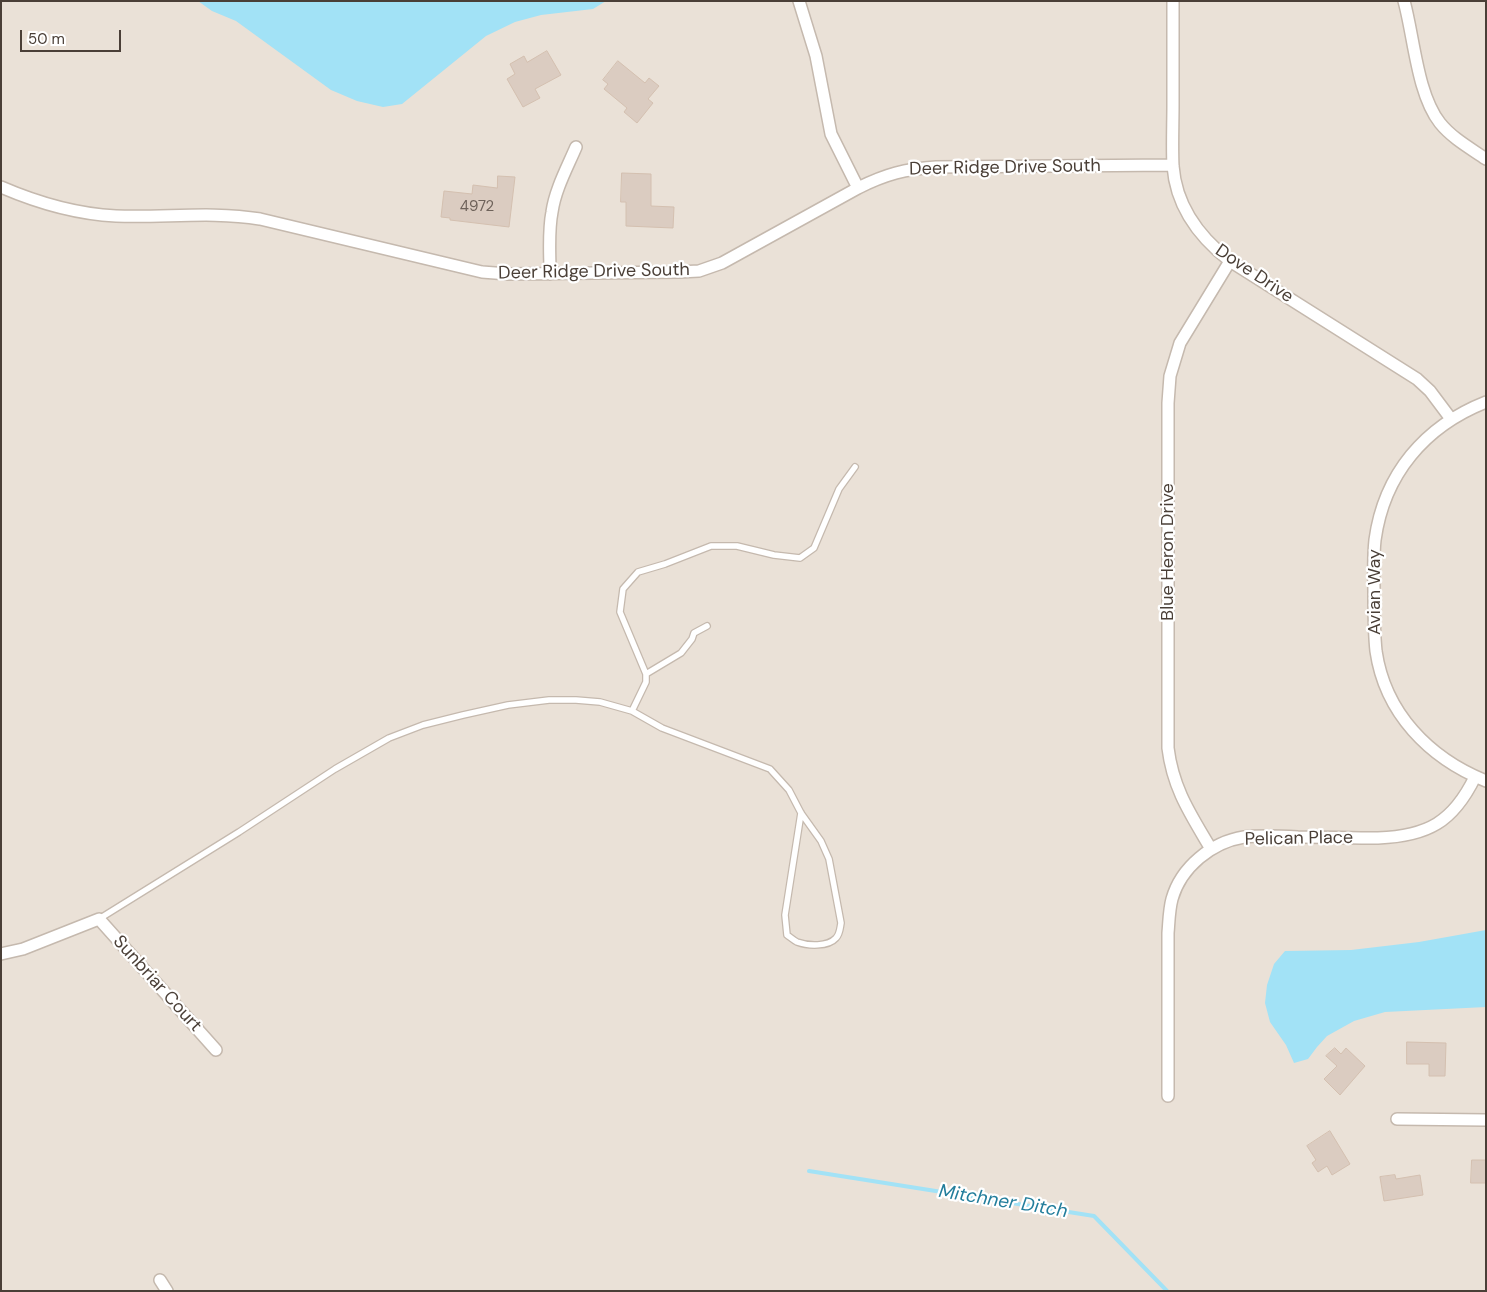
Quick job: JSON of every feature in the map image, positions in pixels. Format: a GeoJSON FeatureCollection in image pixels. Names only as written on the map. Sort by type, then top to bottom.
{"type":"FeatureCollection","features":[{"type":"Feature","properties":{"kind":"street"},"geometry":{"type":"LineString","coordinates":[[799,1],[816,56],[831,134],[858,188]]}},
{"type":"Feature","properties":{"kind":"street","name":"Dove Drive"},"geometry":{"type":"LineString","coordinates":[[1173,1],[1173,165],[1183,206],[1195,227],[1213,248],[1230,261],[1410,374],[1430,391],[1451,419]]}},
{"type":"Feature","properties":{"kind":"street"},"geometry":{"type":"LineString","coordinates":[[1404,1],[1424,90],[1432,110],[1446,129],[1486,159]]}},
{"type":"Feature","properties":{"kind":"street"},"geometry":{"type":"LineString","coordinates":[[550,274],[552,210],[560,184],[576,147]]}},
{"type":"Feature","properties":{"kind":"street","name":"Deer Ridge Drive South"},"geometry":{"type":"LineString","coordinates":[[1,188],[49,205],[88,213],[116,216],[215,214],[247,216],[468,269],[508,274],[678,272],[708,268],[736,256],[875,179],[907,169],[1173,165]]}},
{"type":"Feature","properties":{"kind":"street","name":"Blue Heron Drive"},"geometry":{"type":"LineString","coordinates":[[1211,849],[1178,791],[1168,748],[1168,403],[1170,376],[1180,343],[1230,261]]}},
{"type":"Feature","properties":{"kind":"street","name":"Avian Way"},"geometry":{"type":"LineString","coordinates":[[1480,779],[1454,766],[1434,752],[1417,736],[1393,701],[1386,686],[1375,640],[1374,549],[1378,523],[1385,501],[1394,480],[1408,460],[1430,435],[1451,419],[1486,402]]}},
{"type":"Feature","properties":{"kind":"street","name":"Pelican Place"},"geometry":{"type":"LineString","coordinates":[[1168,1096],[1168,933],[1170,909],[1175,891],[1187,871],[1211,849],[1230,840],[1255,836],[1394,838],[1414,834],[1430,827],[1452,812],[1480,779]]}},
{"type":"Feature","properties":{"kind":"street"},"geometry":{"type":"LineString","coordinates":[[1,954],[23,949],[99,919]]}},
{"type":"Feature","properties":{"kind":"street","name":"Sunbriar Court"},"geometry":{"type":"LineString","coordinates":[[99,919],[216,1050]]}},
{"type":"Feature","properties":{"kind":"street"},"geometry":{"type":"LineString","coordinates":[[1397,1120],[1486,1120]]}},
{"type":"Feature","properties":{"kind":"street"},"geometry":{"type":"LineString","coordinates":[[160,1280],[167,1291]]}},
{"type":"Feature","properties":{"kind":"lane"},"geometry":{"type":"LineString","coordinates":[[632,711],[646,682],[646,674],[620,612],[623,589],[638,572],[665,564],[711,546],[738,546],[774,555],[800,558],[814,548],[840,489],[855,467]]}},
{"type":"Feature","properties":{"kind":"lane"},"geometry":{"type":"LineString","coordinates":[[646,674],[681,654],[694,633],[707,626]]}},
{"type":"Feature","properties":{"kind":"lane"},"geometry":{"type":"LineString","coordinates":[[99,919],[239,832],[335,769],[389,738],[423,725],[525,703],[576,700],[600,702],[632,711],[662,728],[770,769],[790,790],[800,813],[821,841],[829,860],[841,923],[840,931],[836,938],[828,943],[812,945],[797,942],[786,935],[785,915],[800,813]]}},
{"type":"Feature","properties":{"kind":"shaded area"},"geometry":{"type":"Polygon","coordinates":[[[1,1],[1486,1],[1486,1291],[1,1291],[1,1]]]}},
{"type":"Feature","properties":{"kind":"water"},"geometry":{"type":"Polygon","coordinates":[[[198,1],[606,1],[593,9],[541,15],[515,22],[486,36],[402,104],[383,107],[357,101],[331,90],[236,21],[212,11],[198,1]]]}},
{"type":"Feature","properties":{"kind":"water"},"geometry":{"type":"Polygon","coordinates":[[[1486,930],[1486,1007],[1385,1012],[1354,1021],[1327,1036],[1308,1059],[1294,1063],[1286,1045],[1270,1022],[1265,1003],[1267,985],[1274,964],[1285,951],[1351,950],[1419,942],[1486,930]]]}},
{"type":"Feature","properties":{"kind":"building"},"geometry":{"type":"Polygon","coordinates":[[[547,51],[561,75],[535,89],[540,98],[523,107],[507,79],[515,74],[510,64],[524,56],[527,62],[547,51]]]}},
{"type":"Feature","properties":{"kind":"building"},"geometry":{"type":"Polygon","coordinates":[[[618,61],[645,83],[649,78],[659,86],[648,99],[653,103],[637,123],[624,112],[627,108],[604,89],[608,84],[603,80],[618,61]]]}},
{"type":"Feature","properties":{"kind":"building"},"geometry":{"type":"Polygon","coordinates":[[[622,173],[651,174],[651,206],[674,207],[673,228],[626,226],[626,202],[621,202],[622,173]]]}},
{"type":"Feature","properties":{"kind":"building"},"geometry":{"type":"Polygon","coordinates":[[[498,176],[515,177],[509,227],[450,220],[450,218],[441,217],[444,191],[472,194],[473,185],[497,188],[498,176]]]}},
{"type":"Feature","properties":{"kind":"building"},"geometry":{"type":"Polygon","coordinates":[[[1407,1042],[1446,1043],[1445,1076],[1429,1076],[1429,1064],[1407,1064],[1407,1042]]]}},
{"type":"Feature","properties":{"kind":"building"},"geometry":{"type":"Polygon","coordinates":[[[1335,1048],[1341,1054],[1346,1048],[1365,1066],[1340,1095],[1324,1079],[1337,1066],[1326,1056],[1335,1048]]]}},
{"type":"Feature","properties":{"kind":"building"},"geometry":{"type":"Polygon","coordinates":[[[1330,1131],[1350,1164],[1332,1175],[1327,1166],[1318,1172],[1312,1163],[1316,1160],[1307,1146],[1330,1131]]]}},
{"type":"Feature","properties":{"kind":"building"},"geometry":{"type":"Polygon","coordinates":[[[1472,1160],[1486,1160],[1486,1183],[1471,1183],[1472,1160]]]}},
{"type":"Feature","properties":{"kind":"building"},"geometry":{"type":"Polygon","coordinates":[[[1395,1175],[1396,1179],[1420,1175],[1423,1195],[1384,1201],[1380,1177],[1395,1175]]]}},
{"type":"Feature","properties":{"kind":"waterway","name":"Mitchner Ditch"},"geometry":{"type":"LineString","coordinates":[[809,1171],[1094,1216],[1167,1291]]}}]}
